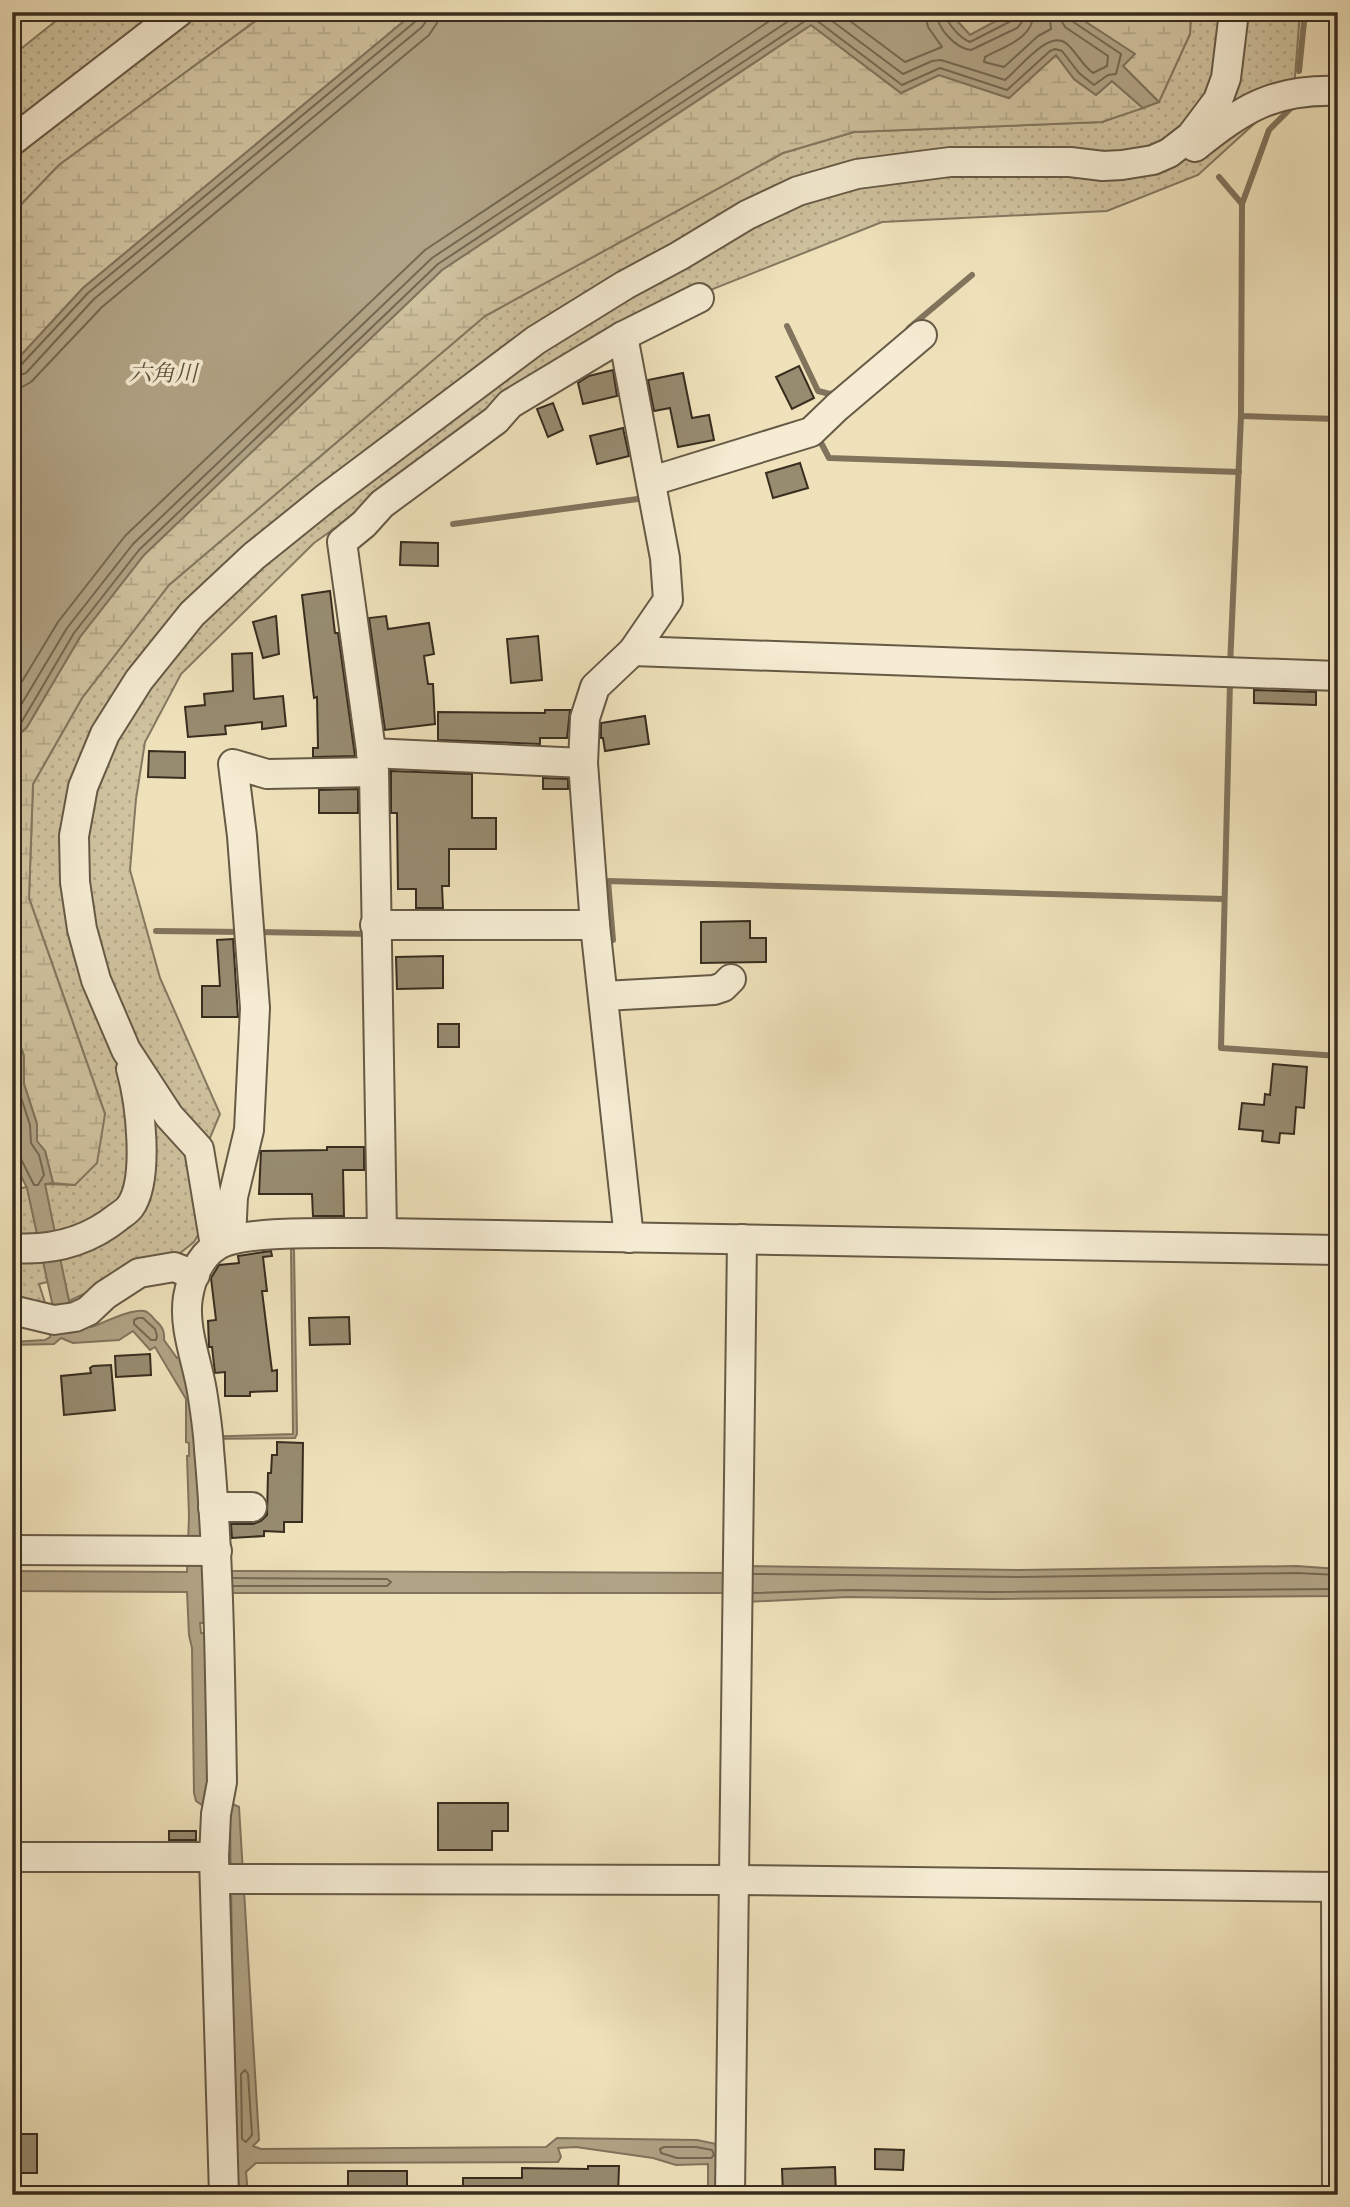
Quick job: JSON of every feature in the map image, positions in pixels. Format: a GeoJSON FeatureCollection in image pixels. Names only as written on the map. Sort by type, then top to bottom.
{"type":"FeatureCollection","features":[{"type":"Feature","properties":{"kind":"street"},"geometry":{"type":"LineString","coordinates":[[12,141],[179,12]]}},
{"type":"Feature","properties":{"kind":"street"},"geometry":{"type":"LineString","coordinates":[[12,1248],[48,1248],[71,1244],[104,1229],[130,1207],[138,1188],[142,1146],[137,1090],[126,1050],[96,980],[82,929],[75,882],[74,836],[83,787],[105,734],[139,680],[192,614],[254,556],[326,498],[536,340],[747,215],[798,191],[858,173],[950,162],[1070,162],[1103,166],[1153,160],[1170,153],[1191,136],[1219,100],[1226,78],[1234,12]]}},
{"type":"Feature","properties":{"kind":"street"},"geometry":{"type":"LineString","coordinates":[[1170,153],[1187,153],[1261,101],[1295,92],[1338,91]]}},
{"type":"Feature","properties":{"kind":"street"},"geometry":{"type":"LineString","coordinates":[[382,1233],[373,762],[342,542],[364,524],[382,504],[496,420],[510,404],[623,336],[699,298]]}},
{"type":"Feature","properties":{"kind":"street"},"geometry":{"type":"LineString","coordinates":[[652,493],[811,432],[843,401],[922,335]]}},
{"type":"Feature","properties":{"kind":"street"},"geometry":{"type":"LineString","coordinates":[[623,336],[665,558],[668,600],[642,652],[595,687],[585,718],[583,763],[596,935],[629,1238]]}},
{"type":"Feature","properties":{"kind":"street"},"geometry":{"type":"LineString","coordinates":[[642,652],[1338,676]]}},
{"type":"Feature","properties":{"kind":"street"},"geometry":{"type":"LineString","coordinates":[[223,1242],[249,1130],[255,1007],[233,764],[267,774],[373,762],[583,763]]}},
{"type":"Feature","properties":{"kind":"street"},"geometry":{"type":"LineString","coordinates":[[375,931],[596,935]]}},
{"type":"Feature","properties":{"kind":"street"},"geometry":{"type":"LineString","coordinates":[[604,996],[714,990],[723,987],[731,979]]}},
{"type":"Feature","properties":{"kind":"street"},"geometry":{"type":"LineString","coordinates":[[126,1050],[169,1116],[199,1149],[223,1242]]}},
{"type":"Feature","properties":{"kind":"street"},"geometry":{"type":"LineString","coordinates":[[224,2195],[226,1874],[217,1805],[222,1782],[218,1555],[208,1439],[202,1390],[190,1333],[188,1298],[200,1261],[223,1242],[261,1235],[382,1233],[1338,1250]]}},
{"type":"Feature","properties":{"kind":"street"},"geometry":{"type":"LineString","coordinates":[[730,2195],[742,1239]]}},
{"type":"Feature","properties":{"kind":"street"},"geometry":{"type":"LineString","coordinates":[[12,1310],[65,1318],[88,1311],[105,1295],[139,1273],[174,1267],[195,1275]]}},
{"type":"Feature","properties":{"kind":"street"},"geometry":{"type":"LineString","coordinates":[[213,1507],[252,1507]]}},
{"type":"Feature","properties":{"kind":"street"},"geometry":{"type":"LineString","coordinates":[[12,1550],[177,1551],[218,1555]]}},
{"type":"Feature","properties":{"kind":"street"},"geometry":{"type":"LineString","coordinates":[[12,1857],[226,1874],[1337,1887],[1337,2195]]}},
{"type":"Feature","properties":{"kind":"green space"},"geometry":{"type":"Polygon","coordinates":[[[67,12],[268,12],[59,165],[12,214],[12,56],[67,12]]]}},
{"type":"Feature","properties":{"kind":"green space"},"geometry":{"type":"Polygon","coordinates":[[[268,12],[415,12],[83,288],[12,365],[12,214],[59,165],[268,12]]]}},
{"type":"Feature","properties":{"kind":"green space"},"geometry":{"type":"Polygon","coordinates":[[[949,12],[1013,12],[970,35],[949,12]]]}},
{"type":"Feature","properties":{"kind":"green space"},"geometry":{"type":"Polygon","coordinates":[[[1067,12],[1191,12],[1190,34],[1159,102],[1123,66],[1134,54],[1067,12]]]}},
{"type":"Feature","properties":{"kind":"green space"},"geometry":{"type":"Polygon","coordinates":[[[1191,12],[1300,12],[1295,77],[1287,94],[1198,175],[1107,211],[882,222],[622,325],[314,543],[181,674],[145,742],[136,799],[130,870],[160,978],[220,1114],[196,1171],[205,1216],[194,1242],[180,1253],[166,1255],[69,1301],[64,1278],[39,1284],[47,1309],[12,1302],[12,1190],[27,1187],[42,1255],[45,1184],[75,1185],[105,1114],[29,898],[33,784],[82,698],[169,585],[485,316],[783,153],[854,132],[1102,122],[1159,101],[1190,34],[1191,12]]]}},
{"type":"Feature","properties":{"kind":"green space"},"geometry":{"type":"Polygon","coordinates":[[[811,25],[901,93],[939,75],[1009,98],[1056,55],[1074,79],[1096,95],[1112,81],[1143,108],[1102,122],[854,132],[783,153],[485,316],[169,585],[82,698],[33,784],[29,898],[105,1114],[97,1163],[75,1185],[53,1183],[45,1151],[37,1142],[37,1124],[24,1084],[24,1056],[12,1024],[12,741],[27,727],[80,637],[144,555],[442,270],[811,25]]]}},
{"type":"Feature","properties":{"kind":"water","name":"六角川"},"geometry":{"type":"Polygon","coordinates":[[[415,12],[949,12],[970,35],[1013,12],[1072,13],[1135,54],[1123,66],[1159,102],[1143,108],[1112,81],[1096,95],[1074,79],[1056,55],[1009,98],[939,75],[901,93],[811,25],[442,270],[144,555],[80,637],[27,727],[12,741],[12,365],[83,288],[415,12]]]}},
{"type":"Feature","properties":{"kind":"water"},"geometry":{"type":"Polygon","coordinates":[[[12,1024],[24,1056],[24,1084],[37,1124],[37,1141],[45,1151],[53,1183],[45,1184],[74,1326],[84,1324],[92,1327],[135,1311],[147,1312],[161,1327],[164,1340],[177,1358],[179,1357],[193,1387],[200,1437],[293,1434],[291,1249],[294,1249],[295,1438],[200,1439],[200,1442],[194,1444],[225,1571],[729,1573],[746,1566],[1019,1570],[1297,1566],[1338,1569],[1338,1596],[992,1599],[848,1597],[745,1602],[730,1593],[226,1593],[206,1623],[200,1623],[201,1633],[206,1633],[209,1793],[239,1807],[259,2140],[253,2146],[261,2149],[546,2147],[557,2138],[697,2140],[721,2145],[721,2195],[708,2195],[708,2164],[676,2165],[653,2158],[576,2147],[558,2148],[561,2157],[558,2162],[256,2163],[246,2172],[248,2195],[236,2195],[230,1824],[227,1816],[196,1801],[194,1793],[192,1648],[187,1592],[12,1591],[12,1571],[187,1572],[189,1443],[186,1442],[186,1399],[155,1347],[150,1350],[133,1331],[119,1340],[73,1343],[61,1338],[54,1344],[12,1345],[12,1342],[45,1340],[50,1337],[50,1330],[58,1330],[27,1188],[12,1158],[12,1024]]]}},
{"type":"Feature","properties":{"kind":"building"},"geometry":{"type":"Polygon","coordinates":[[[799,366],[814,398],[792,409],[776,377],[799,366]]]}},
{"type":"Feature","properties":{"kind":"building"},"geometry":{"type":"Polygon","coordinates":[[[613,370],[617,396],[583,404],[578,383],[589,376],[613,370]]]}},
{"type":"Feature","properties":{"kind":"building"},"geometry":{"type":"Polygon","coordinates":[[[683,373],[692,418],[709,415],[714,440],[678,447],[670,408],[654,411],[648,380],[683,373]]]}},
{"type":"Feature","properties":{"kind":"building"},"geometry":{"type":"Polygon","coordinates":[[[553,403],[563,430],[548,437],[537,409],[553,403]]]}},
{"type":"Feature","properties":{"kind":"building"},"geometry":{"type":"Polygon","coordinates":[[[623,428],[629,456],[597,464],[590,436],[623,428]]]}},
{"type":"Feature","properties":{"kind":"building"},"geometry":{"type":"Polygon","coordinates":[[[800,463],[808,488],[773,498],[766,473],[800,463]]]}},
{"type":"Feature","properties":{"kind":"building"},"geometry":{"type":"Polygon","coordinates":[[[401,542],[438,543],[438,566],[400,565],[401,542]]]}},
{"type":"Feature","properties":{"kind":"building"},"geometry":{"type":"Polygon","coordinates":[[[330,591],[355,756],[313,757],[313,748],[318,748],[317,697],[314,698],[302,595],[330,591]]]}},
{"type":"Feature","properties":{"kind":"building"},"geometry":{"type":"Polygon","coordinates":[[[276,616],[279,654],[263,658],[253,622],[276,616]]]}},
{"type":"Feature","properties":{"kind":"building"},"geometry":{"type":"Polygon","coordinates":[[[386,616],[388,629],[429,623],[434,654],[424,656],[428,684],[433,684],[435,724],[385,730],[369,618],[386,616]]]}},
{"type":"Feature","properties":{"kind":"building"},"geometry":{"type":"Polygon","coordinates":[[[538,636],[542,680],[511,683],[507,639],[538,636]]]}},
{"type":"Feature","properties":{"kind":"building"},"geometry":{"type":"Polygon","coordinates":[[[252,653],[254,699],[283,696],[286,726],[262,729],[262,722],[225,726],[226,734],[188,737],[185,707],[205,705],[204,694],[233,691],[232,654],[252,653]]]}},
{"type":"Feature","properties":{"kind":"building"},"geometry":{"type":"Polygon","coordinates":[[[1254,690],[1316,692],[1316,705],[1254,703],[1254,690]]]}},
{"type":"Feature","properties":{"kind":"building"},"geometry":{"type":"Polygon","coordinates":[[[545,710],[570,710],[567,738],[540,738],[540,744],[438,740],[438,712],[545,713],[545,710]]]}},
{"type":"Feature","properties":{"kind":"building"},"geometry":{"type":"Polygon","coordinates":[[[645,716],[649,744],[605,751],[601,738],[601,723],[645,716]]]}},
{"type":"Feature","properties":{"kind":"building"},"geometry":{"type":"Polygon","coordinates":[[[149,751],[185,752],[185,778],[148,777],[149,751]]]}},
{"type":"Feature","properties":{"kind":"building"},"geometry":{"type":"Polygon","coordinates":[[[391,771],[472,774],[472,818],[496,818],[496,849],[449,849],[449,886],[442,886],[443,908],[416,908],[416,889],[398,889],[397,813],[391,813],[391,771]]]}},
{"type":"Feature","properties":{"kind":"building"},"geometry":{"type":"Polygon","coordinates":[[[543,778],[568,779],[568,789],[543,789],[543,778]]]}},
{"type":"Feature","properties":{"kind":"building"},"geometry":{"type":"Polygon","coordinates":[[[358,789],[358,813],[319,813],[319,790],[358,789]]]}},
{"type":"Feature","properties":{"kind":"building"},"geometry":{"type":"Polygon","coordinates":[[[750,921],[750,938],[766,938],[766,962],[701,963],[701,922],[750,921]]]}},
{"type":"Feature","properties":{"kind":"building"},"geometry":{"type":"Polygon","coordinates":[[[233,939],[238,1017],[202,1017],[202,986],[220,986],[217,940],[233,939]]]}},
{"type":"Feature","properties":{"kind":"building"},"geometry":{"type":"Polygon","coordinates":[[[443,956],[443,988],[397,989],[396,957],[443,956]]]}},
{"type":"Feature","properties":{"kind":"building"},"geometry":{"type":"Polygon","coordinates":[[[438,1024],[459,1024],[459,1047],[438,1047],[438,1024]]]}},
{"type":"Feature","properties":{"kind":"building"},"geometry":{"type":"Polygon","coordinates":[[[1273,1064],[1307,1067],[1304,1108],[1296,1107],[1294,1134],[1280,1133],[1279,1143],[1262,1141],[1263,1131],[1239,1129],[1242,1103],[1264,1105],[1265,1094],[1270,1095],[1273,1064]]]}},
{"type":"Feature","properties":{"kind":"building"},"geometry":{"type":"Polygon","coordinates":[[[327,1147],[364,1147],[364,1170],[343,1170],[344,1216],[313,1216],[312,1194],[259,1194],[261,1151],[327,1150],[327,1147]]]}},
{"type":"Feature","properties":{"kind":"building"},"geometry":{"type":"Polygon","coordinates":[[[271,1251],[272,1256],[263,1257],[267,1291],[262,1291],[272,1371],[277,1370],[277,1391],[250,1392],[250,1396],[225,1396],[225,1372],[215,1373],[212,1347],[209,1347],[208,1321],[216,1320],[211,1278],[219,1265],[239,1263],[238,1256],[271,1251]]]}},
{"type":"Feature","properties":{"kind":"building"},"geometry":{"type":"Polygon","coordinates":[[[349,1317],[350,1344],[310,1345],[309,1318],[349,1317]]]}},
{"type":"Feature","properties":{"kind":"building"},"geometry":{"type":"Polygon","coordinates":[[[150,1354],[151,1375],[116,1377],[115,1356],[150,1354]]]}},
{"type":"Feature","properties":{"kind":"building"},"geometry":{"type":"Polygon","coordinates":[[[111,1365],[115,1410],[64,1415],[61,1376],[91,1373],[90,1368],[93,1366],[111,1365]]]}},
{"type":"Feature","properties":{"kind":"building"},"geometry":{"type":"Polygon","coordinates":[[[277,1442],[303,1443],[302,1522],[284,1522],[284,1532],[264,1531],[264,1536],[232,1538],[231,1524],[253,1524],[267,1515],[268,1473],[271,1473],[272,1455],[277,1455],[277,1442]]]}},
{"type":"Feature","properties":{"kind":"building"},"geometry":{"type":"Polygon","coordinates":[[[438,1803],[508,1803],[508,1831],[492,1831],[492,1850],[438,1850],[438,1803]]]}},
{"type":"Feature","properties":{"kind":"building"},"geometry":{"type":"Polygon","coordinates":[[[169,1831],[196,1831],[196,1840],[169,1840],[169,1831]]]}},
{"type":"Feature","properties":{"kind":"building"},"geometry":{"type":"Polygon","coordinates":[[[19,2134],[37,2134],[37,2173],[12,2173],[12,2139],[19,2139],[19,2134]]]}},
{"type":"Feature","properties":{"kind":"building"},"geometry":{"type":"Polygon","coordinates":[[[875,2149],[904,2150],[903,2170],[875,2169],[875,2149]]]}},
{"type":"Feature","properties":{"kind":"building"},"geometry":{"type":"Polygon","coordinates":[[[588,2166],[619,2166],[618,2195],[463,2195],[463,2178],[522,2178],[522,2168],[588,2169],[588,2166]]]}},
{"type":"Feature","properties":{"kind":"building"},"geometry":{"type":"Polygon","coordinates":[[[835,2167],[836,2195],[783,2195],[782,2169],[835,2167]]]}},
{"type":"Feature","properties":{"kind":"building"},"geometry":{"type":"Polygon","coordinates":[[[348,2171],[407,2171],[407,2195],[348,2195],[348,2171]]]}},
{"type":"Feature","properties":{"kind":"waterway"},"geometry":{"type":"LineString","coordinates":[[1299,71],[1305,12]]}},
{"type":"Feature","properties":{"kind":"waterway"},"geometry":{"type":"LineString","coordinates":[[1242,204],[1269,130],[1296,103]]}},
{"type":"Feature","properties":{"kind":"waterway"},"geometry":{"type":"LineString","coordinates":[[1219,177],[1242,204],[1241,416],[1230,666]]}},
{"type":"Feature","properties":{"kind":"waterway"},"geometry":{"type":"LineString","coordinates":[[909,328],[972,275]]}},
{"type":"Feature","properties":{"kind":"waterway"},"geometry":{"type":"LineString","coordinates":[[787,326],[818,391],[833,393]]}},
{"type":"Feature","properties":{"kind":"waterway"},"geometry":{"type":"LineString","coordinates":[[1241,416],[1338,419]]}},
{"type":"Feature","properties":{"kind":"waterway"},"geometry":{"type":"LineString","coordinates":[[818,437],[829,458],[1239,472]]}},
{"type":"Feature","properties":{"kind":"waterway"},"geometry":{"type":"LineString","coordinates":[[453,524],[645,498]]}},
{"type":"Feature","properties":{"kind":"waterway"},"geometry":{"type":"LineString","coordinates":[[1230,681],[1221,1048],[1338,1056]]}},
{"type":"Feature","properties":{"kind":"waterway"},"geometry":{"type":"LineString","coordinates":[[606,940],[613,940],[608,881],[1224,899]]}},
{"type":"Feature","properties":{"kind":"waterway"},"geometry":{"type":"LineString","coordinates":[[156,931],[241,932]]}},
{"type":"Feature","properties":{"kind":"waterway"},"geometry":{"type":"LineString","coordinates":[[256,932],[371,934]]}}]}
